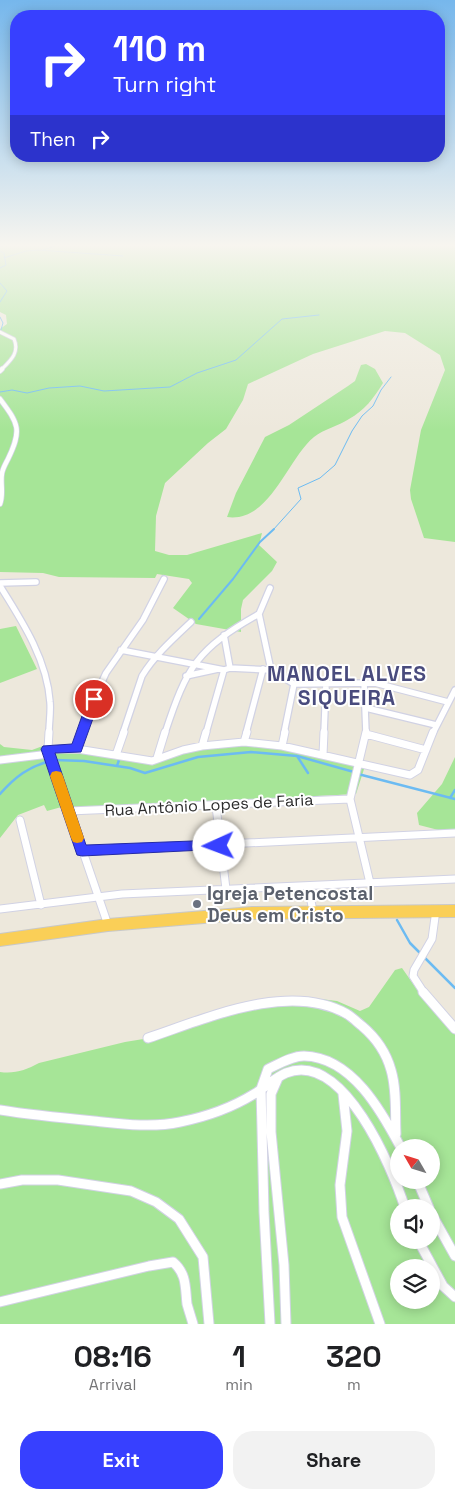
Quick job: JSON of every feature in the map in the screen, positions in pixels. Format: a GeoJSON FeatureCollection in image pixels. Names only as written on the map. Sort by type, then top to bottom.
{"type":"FeatureCollection","features":[{"type":"Feature","properties":{"kind":"highway"},"geometry":{"type":"LineString","coordinates":[[0,940],[108,925],[252,913],[455,911]]}},
{"type":"Feature","properties":{"kind":"street"},"geometry":{"type":"LineString","coordinates":[[0,332],[14,339],[17,347],[14,358],[0,371]]}},
{"type":"Feature","properties":{"kind":"street"},"geometry":{"type":"LineString","coordinates":[[0,399],[16,420],[19,432],[17,443],[1,474],[4,488],[0,504]]}},
{"type":"Feature","properties":{"kind":"street"},"geometry":{"type":"LineString","coordinates":[[77,749],[88,712],[106,673],[143,620],[164,580]]}},
{"type":"Feature","properties":{"kind":"street"},"geometry":{"type":"LineString","coordinates":[[36,582],[0,584],[24,624],[44,668],[50,702],[50,756],[108,925]]}},
{"type":"Feature","properties":{"kind":"street"},"geometry":{"type":"LineString","coordinates":[[270,588],[259,614],[270,670]]}},
{"type":"Feature","properties":{"kind":"street"},"geometry":{"type":"LineString","coordinates":[[157,758],[186,676],[194,664],[224,635],[259,614]]}},
{"type":"Feature","properties":{"kind":"street"},"geometry":{"type":"LineString","coordinates":[[116,755],[142,676],[155,656],[191,622]]}},
{"type":"Feature","properties":{"kind":"street"},"geometry":{"type":"LineString","coordinates":[[202,746],[225,669],[224,635]]}},
{"type":"Feature","properties":{"kind":"street"},"geometry":{"type":"LineString","coordinates":[[121,650],[225,669],[270,670],[294,684],[364,682],[448,702]]}},
{"type":"Feature","properties":{"kind":"street"},"geometry":{"type":"LineString","coordinates":[[186,676],[225,669]]}},
{"type":"Feature","properties":{"kind":"street"},"geometry":{"type":"LineString","coordinates":[[244,742],[263,669]]}},
{"type":"Feature","properties":{"kind":"street"},"geometry":{"type":"LineString","coordinates":[[364,682],[366,734],[350,799],[370,883]]}},
{"type":"Feature","properties":{"kind":"street"},"geometry":{"type":"LineString","coordinates":[[282,746],[294,684]]}},
{"type":"Feature","properties":{"kind":"street"},"geometry":{"type":"LineString","coordinates":[[323,755],[326,684]]}},
{"type":"Feature","properties":{"kind":"street"},"geometry":{"type":"LineString","coordinates":[[0,760],[50,756],[77,749],[152,760],[202,746],[244,742],[282,746],[323,755],[357,770],[406,776],[413,775],[418,770],[436,725],[455,690]]}},
{"type":"Feature","properties":{"kind":"street"},"geometry":{"type":"LineString","coordinates":[[366,708],[436,725]]}},
{"type":"Feature","properties":{"kind":"street"},"geometry":{"type":"LineString","coordinates":[[366,734],[426,750]]}},
{"type":"Feature","properties":{"kind":"street","name":"Rua Antônio Lopes de Faria"},"geometry":{"type":"LineString","coordinates":[[69,811],[350,799]]}},
{"type":"Feature","properties":{"kind":"street"},"geometry":{"type":"LineString","coordinates":[[216,806],[219,846],[226,889]]}},
{"type":"Feature","properties":{"kind":"street"},"geometry":{"type":"LineString","coordinates":[[20,820],[41,905]]}},
{"type":"Feature","properties":{"kind":"street"},"geometry":{"type":"LineString","coordinates":[[82,851],[219,846],[455,833]]}},
{"type":"Feature","properties":{"kind":"street"},"geometry":{"type":"LineString","coordinates":[[0,910],[98,897],[226,889],[455,879]]}},
{"type":"Feature","properties":{"kind":"street"},"geometry":{"type":"LineString","coordinates":[[308,886],[313,911]]}},
{"type":"Feature","properties":{"kind":"street"},"geometry":{"type":"LineString","coordinates":[[436,910],[432,939],[414,970],[413,976],[422,991],[455,1029]]}},
{"type":"Feature","properties":{"kind":"street"},"geometry":{"type":"LineString","coordinates":[[148,1038],[242,1009],[275,1002],[304,1000],[327,1005],[347,1014],[363,1026],[377,1041],[387,1059],[394,1078],[396,1136]]}},
{"type":"Feature","properties":{"kind":"street"},"geometry":{"type":"LineString","coordinates":[[270,1324],[261,1089],[268,1070],[302,1056],[320,1058],[339,1068],[366,1093],[397,1139]]}},
{"type":"Feature","properties":{"kind":"street"},"geometry":{"type":"LineString","coordinates":[[0,1110],[30,1115],[133,1125],[180,1122],[254,1094],[287,1072],[298,1070],[312,1072],[334,1082],[365,1121],[385,1156],[402,1199]]}},
{"type":"Feature","properties":{"kind":"street"},"geometry":{"type":"LineString","coordinates":[[279,1077],[271,1094],[271,1132],[284,1265],[286,1324]]}},
{"type":"Feature","properties":{"kind":"street"},"geometry":{"type":"LineString","coordinates":[[343,1093],[348,1135],[340,1174],[339,1198],[342,1217],[380,1324]]}},
{"type":"Feature","properties":{"kind":"street"},"geometry":{"type":"LineString","coordinates":[[0,1184],[22,1180],[58,1180],[131,1191],[156,1202],[179,1219],[203,1256],[209,1324]]}},
{"type":"Feature","properties":{"kind":"street"},"geometry":{"type":"LineString","coordinates":[[440,1230],[455,1256]]}},
{"type":"Feature","properties":{"kind":"street"},"geometry":{"type":"LineString","coordinates":[[423,1249],[443,1286],[455,1296]]}},
{"type":"Feature","properties":{"kind":"street"},"geometry":{"type":"LineString","coordinates":[[0,1302],[149,1266],[173,1262],[181,1268],[187,1286],[187,1302],[193,1324]]}},
{"type":"Feature","properties":{"kind":"green space"},"geometry":{"type":"Polygon","coordinates":[[[0,307],[455,307],[455,542],[424,538],[411,499],[410,490],[421,430],[445,370],[440,355],[405,333],[385,331],[313,354],[248,384],[243,400],[226,429],[165,483],[156,516],[155,551],[169,555],[187,555],[262,533],[259,545],[277,562],[272,571],[243,600],[241,632],[196,624],[173,608],[192,583],[189,579],[157,574],[155,578],[59,577],[43,573],[0,572],[0,329],[7,324],[6,315],[0,312],[0,307]]]}},
{"type":"Feature","properties":{"kind":"green space"},"geometry":{"type":"Polygon","coordinates":[[[366,364],[375,369],[383,383],[368,404],[354,416],[314,437],[304,447],[266,500],[255,510],[242,516],[227,517],[236,493],[265,437],[289,425],[355,381],[361,365],[366,364]]]}},
{"type":"Feature","properties":{"kind":"green space"},"geometry":{"type":"Polygon","coordinates":[[[16,626],[37,669],[0,683],[0,629],[16,626]]]}},
{"type":"Feature","properties":{"kind":"green space"},"geometry":{"type":"Polygon","coordinates":[[[0,744],[4,747],[32,750],[48,744],[56,753],[86,753],[153,762],[192,750],[251,745],[274,746],[365,766],[356,794],[78,808],[65,806],[47,811],[44,805],[18,815],[0,838],[0,744]]]}},
{"type":"Feature","properties":{"kind":"green space"},"geometry":{"type":"Polygon","coordinates":[[[455,757],[455,831],[446,832],[419,825],[417,813],[442,784],[455,757]]]}},
{"type":"Feature","properties":{"kind":"green space"},"geometry":{"type":"Polygon","coordinates":[[[402,968],[416,988],[455,1034],[455,1324],[0,1324],[0,1072],[20,1071],[39,1063],[125,1042],[168,1035],[236,1009],[284,998],[304,997],[337,1001],[360,1011],[369,1007],[395,970],[402,968]]]}},
{"type":"Feature","properties":{"kind":"waterway"},"geometry":{"type":"LineString","coordinates":[[0,392],[12,390],[27,393],[49,388],[80,386],[104,391],[170,387],[197,373],[236,360],[282,319],[319,315]]}},
{"type":"Feature","properties":{"kind":"waterway"},"geometry":{"type":"LineString","coordinates":[[0,317],[3,323],[0,333]]}},
{"type":"Feature","properties":{"kind":"waterway"},"geometry":{"type":"LineString","coordinates":[[273,530],[301,499],[298,488],[320,478],[335,465],[352,431],[362,416],[373,406],[381,390],[391,377]]}},
{"type":"Feature","properties":{"kind":"waterway"},"geometry":{"type":"LineString","coordinates":[[199,619],[233,579],[260,542],[273,530]]}},
{"type":"Feature","properties":{"kind":"waterway"},"geometry":{"type":"LineString","coordinates":[[55,760],[84,761],[130,768],[145,773],[198,757],[251,752],[297,756]]}},
{"type":"Feature","properties":{"kind":"waterway"},"geometry":{"type":"LineString","coordinates":[[297,756],[354,772]]}},
{"type":"Feature","properties":{"kind":"waterway"},"geometry":{"type":"LineString","coordinates":[[297,756],[308,773]]}},
{"type":"Feature","properties":{"kind":"waterway"},"geometry":{"type":"LineString","coordinates":[[117,766],[119,760]]}},
{"type":"Feature","properties":{"kind":"waterway"},"geometry":{"type":"LineString","coordinates":[[0,794],[23,773],[51,761]]}},
{"type":"Feature","properties":{"kind":"waterway"},"geometry":{"type":"LineString","coordinates":[[358,774],[450,798]]}},
{"type":"Feature","properties":{"kind":"waterway"},"geometry":{"type":"LineString","coordinates":[[450,798],[455,790]]}},
{"type":"Feature","properties":{"kind":"waterway"},"geometry":{"type":"LineString","coordinates":[[450,798],[455,799]]}},
{"type":"Feature","properties":{"kind":"waterway"},"geometry":{"type":"LineString","coordinates":[[397,920],[410,943],[455,988]]}},
{"type":"Feature","properties":{"kind":"slow traffic"},"geometry":{"type":"LineString","coordinates":[[56,776],[77,838]]}},
{"type":"Feature","properties":{"kind":"place","name":"Igreja Petencostal Deus em Cristo"},"geometry":{"type":"Point","coordinates":[197,904]}},
{"type":"Feature","properties":{"kind":"district","name":"MANOEL ALVES SIQUEIRA"},"geometry":{"type":"Point","coordinates":[347,685]}},
{"type":"Feature","properties":{"kind":"route"},"geometry":{"type":"LineString","coordinates":[[94,699],[77,749],[48,749],[82,851],[219,846]]}}]}
